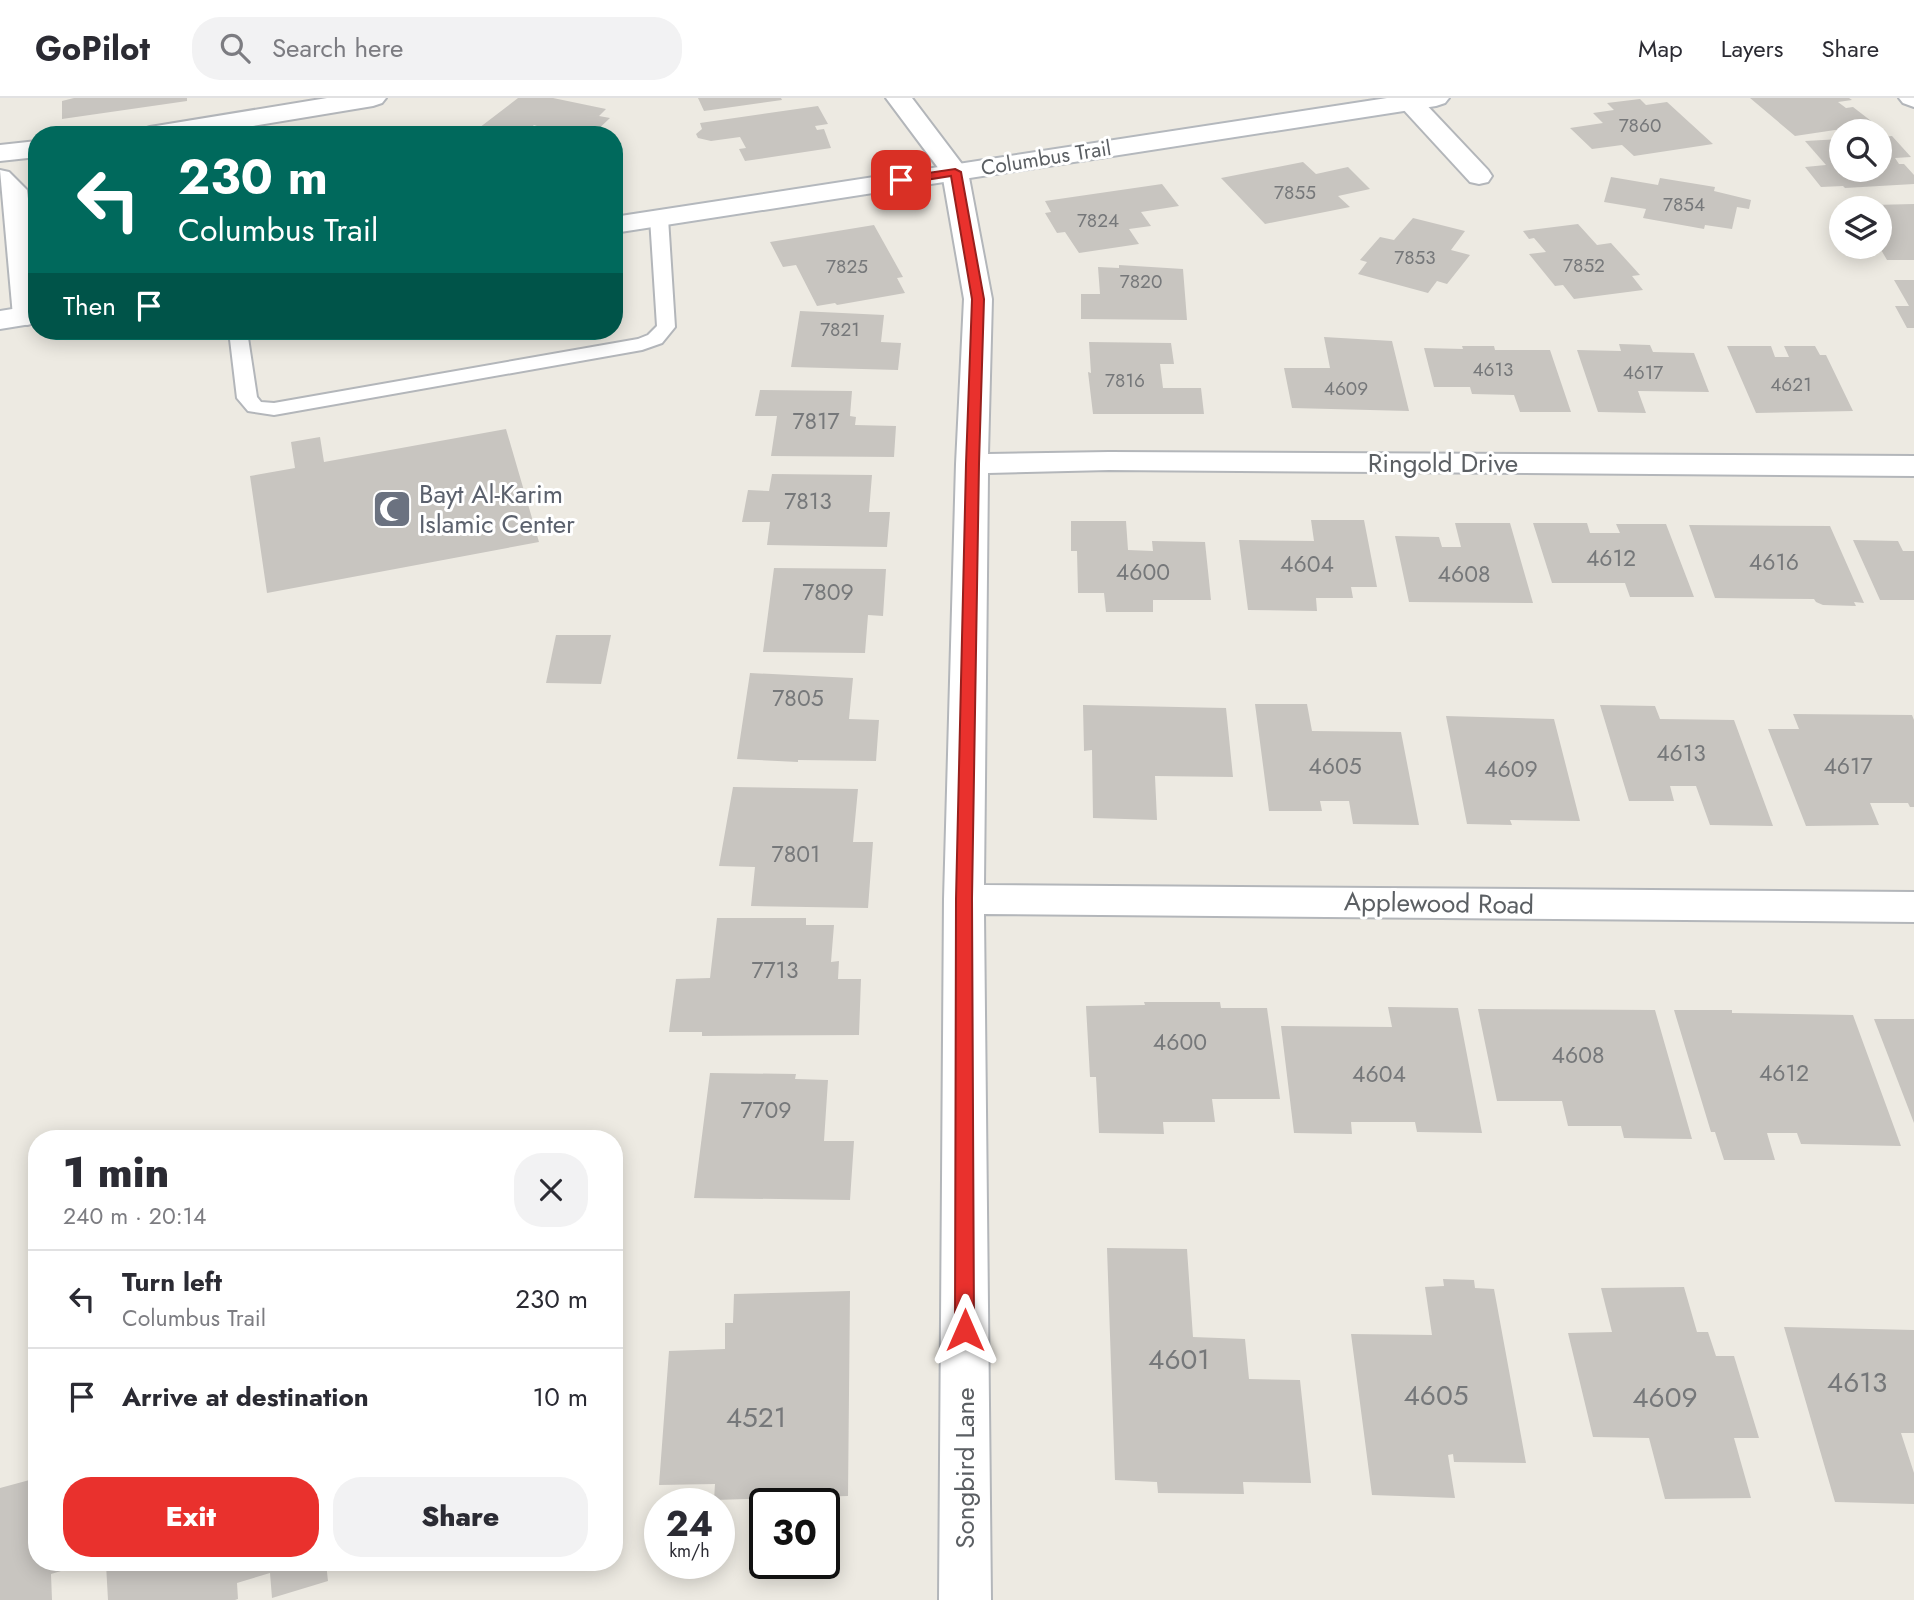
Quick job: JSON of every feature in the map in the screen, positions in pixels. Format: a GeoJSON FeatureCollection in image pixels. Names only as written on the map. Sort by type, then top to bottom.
{"type":"FeatureCollection","features":[{"type":"Feature","properties":{"kind":"street"},"geometry":{"type":"LineString","coordinates":[[204,126],[373,98]]}},
{"type":"Feature","properties":{"kind":"street","name":"Songbird Lane"},"geometry":{"type":"LineString","coordinates":[[899,98],[955,172],[978,299],[972,464],[964,899],[965,1600]]}},
{"type":"Feature","properties":{"kind":"street"},"geometry":{"type":"LineString","coordinates":[[1423,100],[1479,177]]}},
{"type":"Feature","properties":{"kind":"street","name":"Columbus Trail"},"geometry":{"type":"LineString","coordinates":[[623,224],[1423,100]]}},
{"type":"Feature","properties":{"kind":"street"},"geometry":{"type":"LineString","coordinates":[[0,153],[28,150]]}},
{"type":"Feature","properties":{"kind":"street"},"geometry":{"type":"LineString","coordinates":[[0,178],[14,190],[21,317]]}},
{"type":"Feature","properties":{"kind":"street","name":"Ringold Drive"},"geometry":{"type":"LineString","coordinates":[[972,464],[1109,461],[1914,466]]}},
{"type":"Feature","properties":{"kind":"street","name":"Applewood Road"},"geometry":{"type":"LineString","coordinates":[[964,899],[1914,907]]}},
{"type":"Feature","properties":{"kind":"lane"},"geometry":{"type":"LineString","coordinates":[[239,340],[247,398],[255,407],[274,409],[642,344],[655,339],[666,327],[659,218]]}},
{"type":"Feature","properties":{"kind":"building"},"geometry":{"type":"Polygon","coordinates":[[[74,98],[187,98],[187,101],[62,119],[62,101],[74,98]]]}},
{"type":"Feature","properties":{"kind":"building"},"geometry":{"type":"Polygon","coordinates":[[[518,98],[553,98],[606,109],[599,116],[610,118],[602,126],[482,126],[518,98]]]}},
{"type":"Feature","properties":{"kind":"building"},"geometry":{"type":"Polygon","coordinates":[[[698,98],[781,98],[782,100],[704,111],[698,98]]]}},
{"type":"Feature","properties":{"kind":"building"},"geometry":{"type":"Polygon","coordinates":[[[1750,98],[1849,98],[1852,100],[1838,102],[1846,108],[1853,107],[1869,119],[1829,119],[1829,131],[1795,136],[1750,98]]]}},
{"type":"Feature","properties":{"kind":"building"},"geometry":{"type":"Polygon","coordinates":[[[1640,99],[1646,105],[1667,102],[1713,144],[1634,156],[1622,145],[1592,149],[1570,128],[1603,123],[1593,113],[1614,110],[1607,103],[1640,99]]]}},
{"type":"Feature","properties":{"kind":"building"},"geometry":{"type":"Polygon","coordinates":[[[818,106],[828,124],[815,126],[817,130],[824,129],[831,148],[745,161],[739,149],[746,148],[740,137],[711,141],[698,138],[696,134],[702,129],[700,123],[818,106]]]}},
{"type":"Feature","properties":{"kind":"building"},"geometry":{"type":"Polygon","coordinates":[[[1892,136],[1911,157],[1895,158],[1914,175],[1914,184],[1821,187],[1805,167],[1826,165],[1805,141],[1829,140],[1829,182],[1892,182],[1892,136]]]}},
{"type":"Feature","properties":{"kind":"building"},"geometry":{"type":"Polygon","coordinates":[[[1303,162],[1316,174],[1348,167],[1370,189],[1338,196],[1350,207],[1265,224],[1221,178],[1303,162]]]}},
{"type":"Feature","properties":{"kind":"building"},"geometry":{"type":"Polygon","coordinates":[[[1611,177],[1658,185],[1660,178],[1715,187],[1714,191],[1751,200],[1749,209],[1737,207],[1732,229],[1705,225],[1704,229],[1643,218],[1646,209],[1604,202],[1611,177]]]}},
{"type":"Feature","properties":{"kind":"building"},"geometry":{"type":"Polygon","coordinates":[[[1162,184],[1179,206],[1141,212],[1151,226],[1129,229],[1139,244],[1079,253],[1065,232],[1057,233],[1045,213],[1051,212],[1045,201],[1162,184]]]}},
{"type":"Feature","properties":{"kind":"building"},"geometry":{"type":"Polygon","coordinates":[[[1914,204],[1914,260],[1886,259],[1892,259],[1892,205],[1914,204]]]}},
{"type":"Feature","properties":{"kind":"building"},"geometry":{"type":"Polygon","coordinates":[[[1413,218],[1465,231],[1451,250],[1470,255],[1447,284],[1437,281],[1428,293],[1358,274],[1367,262],[1360,260],[1380,237],[1394,240],[1413,218]]]}},
{"type":"Feature","properties":{"kind":"building"},"geometry":{"type":"Polygon","coordinates":[[[1578,224],[1597,245],[1611,243],[1640,275],[1632,276],[1643,290],[1574,299],[1563,285],[1555,286],[1529,254],[1546,252],[1534,238],[1529,239],[1523,231],[1578,224]]]}},
{"type":"Feature","properties":{"kind":"building"},"geometry":{"type":"Polygon","coordinates":[[[874,225],[903,277],[897,278],[905,293],[817,306],[796,265],[783,267],[770,242],[874,225]]]}},
{"type":"Feature","properties":{"kind":"building"},"geometry":{"type":"Polygon","coordinates":[[[1119,265],[1183,269],[1187,320],[1081,319],[1081,294],[1100,294],[1098,267],[1119,268],[1119,265]]]}},
{"type":"Feature","properties":{"kind":"building"},"geometry":{"type":"Polygon","coordinates":[[[1894,280],[1914,280],[1914,328],[1907,328],[1895,306],[1909,306],[1894,280]]]}},
{"type":"Feature","properties":{"kind":"building"},"geometry":{"type":"Polygon","coordinates":[[[800,311],[884,315],[881,342],[901,343],[898,370],[791,367],[800,311]]]}},
{"type":"Feature","properties":{"kind":"building"},"geometry":{"type":"Polygon","coordinates":[[[1324,337],[1392,341],[1409,411],[1292,408],[1284,368],[1330,368],[1324,337]]]}},
{"type":"Feature","properties":{"kind":"building"},"geometry":{"type":"Polygon","coordinates":[[[1089,342],[1171,343],[1174,364],[1160,364],[1163,388],[1201,388],[1204,414],[1093,414],[1088,372],[1091,373],[1089,342]]]}},
{"type":"Feature","properties":{"kind":"building"},"geometry":{"type":"Polygon","coordinates":[[[1619,344],[1650,345],[1653,352],[1694,353],[1709,392],[1638,391],[1646,413],[1598,412],[1577,350],[1621,351],[1619,344]]]}},
{"type":"Feature","properties":{"kind":"building"},"geometry":{"type":"Polygon","coordinates":[[[1462,346],[1494,346],[1495,350],[1550,350],[1571,412],[1520,412],[1514,395],[1472,394],[1470,387],[1434,387],[1424,348],[1463,349],[1462,346]]]}},
{"type":"Feature","properties":{"kind":"building"},"geometry":{"type":"Polygon","coordinates":[[[1727,346],[1771,346],[1775,357],[1789,357],[1784,346],[1815,346],[1820,355],[1826,355],[1853,411],[1756,413],[1727,346]]]}},
{"type":"Feature","properties":{"kind":"building"},"geometry":{"type":"Polygon","coordinates":[[[760,390],[852,391],[850,416],[856,417],[855,425],[896,426],[894,457],[771,456],[777,416],[755,416],[760,390]]]}},
{"type":"Feature","properties":{"kind":"building","name":"Bayt Al-Karim Islamic Center"},"geometry":{"type":"Polygon","coordinates":[[[506,429],[539,542],[267,593],[250,476],[295,468],[291,442],[320,437],[324,462],[506,429]]]}},
{"type":"Feature","properties":{"kind":"building"},"geometry":{"type":"Polygon","coordinates":[[[772,474],[872,475],[869,512],[890,512],[887,547],[767,545],[770,522],[742,522],[748,490],[769,491],[772,474]]]}},
{"type":"Feature","properties":{"kind":"building"},"geometry":{"type":"Polygon","coordinates":[[[1311,520],[1364,520],[1377,587],[1351,587],[1353,598],[1316,598],[1317,611],[1248,610],[1239,540],[1314,541],[1311,520]]]}},
{"type":"Feature","properties":{"kind":"building"},"geometry":{"type":"Polygon","coordinates":[[[1071,521],[1126,521],[1128,550],[1153,551],[1152,541],[1205,542],[1211,600],[1153,600],[1153,612],[1106,612],[1104,593],[1078,593],[1077,551],[1071,551],[1071,521]]]}},
{"type":"Feature","properties":{"kind":"building"},"geometry":{"type":"Polygon","coordinates":[[[1455,523],[1510,523],[1533,603],[1409,602],[1395,536],[1439,537],[1442,547],[1461,547],[1455,523]]]}},
{"type":"Feature","properties":{"kind":"building"},"geometry":{"type":"Polygon","coordinates":[[[1533,523],[1587,523],[1590,533],[1620,533],[1616,524],[1666,524],[1694,597],[1630,597],[1625,583],[1552,583],[1533,523]]]}},
{"type":"Feature","properties":{"kind":"building"},"geometry":{"type":"Polygon","coordinates":[[[1689,525],[1830,526],[1864,603],[1854,602],[1856,606],[1823,605],[1814,599],[1715,598],[1689,525]]]}},
{"type":"Feature","properties":{"kind":"building"},"geometry":{"type":"Polygon","coordinates":[[[1853,540],[1898,541],[1903,551],[1914,551],[1914,600],[1880,600],[1853,540]]]}},
{"type":"Feature","properties":{"kind":"building"},"geometry":{"type":"Polygon","coordinates":[[[774,568],[886,569],[883,616],[868,615],[865,653],[763,652],[774,568]]]}},
{"type":"Feature","properties":{"kind":"building"},"geometry":{"type":"Polygon","coordinates":[[[556,635],[611,635],[601,684],[546,683],[556,635]]]}},
{"type":"Feature","properties":{"kind":"building"},"geometry":{"type":"Polygon","coordinates":[[[750,673],[853,678],[849,719],[879,720],[876,761],[798,762],[737,759],[750,673]]]}},
{"type":"Feature","properties":{"kind":"building"},"geometry":{"type":"Polygon","coordinates":[[[1255,704],[1307,704],[1312,731],[1401,732],[1419,825],[1353,824],[1349,801],[1320,801],[1322,811],[1269,811],[1255,704]]]}},
{"type":"Feature","properties":{"kind":"building"},"geometry":{"type":"Polygon","coordinates":[[[1083,705],[1226,708],[1233,777],[1155,776],[1157,820],[1093,818],[1092,750],[1084,751],[1083,705]]]}},
{"type":"Feature","properties":{"kind":"building"},"geometry":{"type":"Polygon","coordinates":[[[1600,705],[1655,706],[1660,719],[1734,720],[1773,826],[1710,825],[1696,786],[1670,786],[1674,801],[1629,801],[1600,705]]]}},
{"type":"Feature","properties":{"kind":"building"},"geometry":{"type":"Polygon","coordinates":[[[1793,714],[1912,715],[1914,807],[1910,807],[1908,803],[1870,803],[1879,825],[1806,826],[1768,729],[1799,729],[1793,714]]]}},
{"type":"Feature","properties":{"kind":"building"},"geometry":{"type":"Polygon","coordinates":[[[1446,716],[1554,719],[1580,821],[1510,820],[1512,825],[1467,824],[1446,716]]]}},
{"type":"Feature","properties":{"kind":"building"},"geometry":{"type":"Polygon","coordinates":[[[733,787],[858,789],[853,842],[873,842],[868,908],[751,906],[755,867],[719,866],[733,787]]]}},
{"type":"Feature","properties":{"kind":"building"},"geometry":{"type":"Polygon","coordinates":[[[717,918],[806,918],[806,925],[834,925],[831,962],[839,961],[838,979],[861,979],[859,1035],[702,1036],[702,1032],[669,1032],[676,979],[710,978],[717,918]]]}},
{"type":"Feature","properties":{"kind":"building"},"geometry":{"type":"Polygon","coordinates":[[[1144,1002],[1220,1002],[1221,1008],[1267,1008],[1280,1099],[1212,1099],[1215,1122],[1163,1122],[1164,1134],[1099,1133],[1096,1077],[1090,1077],[1086,1006],[1145,1005],[1144,1002]]]}},
{"type":"Feature","properties":{"kind":"building"},"geometry":{"type":"Polygon","coordinates":[[[1388,1007],[1458,1008],[1482,1133],[1417,1132],[1415,1122],[1351,1122],[1352,1134],[1294,1133],[1281,1026],[1392,1027],[1388,1007]]]}},
{"type":"Feature","properties":{"kind":"building"},"geometry":{"type":"Polygon","coordinates":[[[1478,1009],[1655,1010],[1692,1139],[1624,1138],[1621,1126],[1568,1126],[1562,1101],[1497,1101],[1478,1009]]]}},
{"type":"Feature","properties":{"kind":"building"},"geometry":{"type":"Polygon","coordinates":[[[1674,1010],[1853,1015],[1901,1146],[1801,1144],[1797,1133],[1767,1133],[1775,1160],[1724,1160],[1715,1132],[1711,1132],[1674,1010]]]}},
{"type":"Feature","properties":{"kind":"building"},"geometry":{"type":"Polygon","coordinates":[[[1874,1019],[1914,1019],[1914,1123],[1874,1019]]]}},
{"type":"Feature","properties":{"kind":"building"},"geometry":{"type":"Polygon","coordinates":[[[710,1073],[796,1074],[795,1079],[828,1080],[824,1141],[854,1141],[850,1200],[694,1198],[710,1073]]]}},
{"type":"Feature","properties":{"kind":"building"},"geometry":{"type":"Polygon","coordinates":[[[1107,1248],[1187,1249],[1193,1337],[1245,1339],[1249,1379],[1300,1380],[1311,1483],[1243,1482],[1244,1494],[1158,1493],[1157,1482],[1115,1480],[1107,1248]]]}},
{"type":"Feature","properties":{"kind":"building"},"geometry":{"type":"Polygon","coordinates":[[[1443,1279],[1474,1280],[1475,1288],[1494,1289],[1526,1463],[1454,1462],[1453,1454],[1448,1455],[1455,1498],[1372,1495],[1351,1334],[1432,1335],[1425,1287],[1444,1286],[1443,1279]]]}},
{"type":"Feature","properties":{"kind":"building"},"geometry":{"type":"Polygon","coordinates":[[[1684,1287],[1697,1332],[1708,1332],[1716,1356],[1734,1356],[1759,1438],[1734,1438],[1751,1498],[1665,1499],[1649,1438],[1593,1437],[1568,1333],[1612,1332],[1601,1288],[1684,1287]]]}},
{"type":"Feature","properties":{"kind":"building"},"geometry":{"type":"Polygon","coordinates":[[[850,1291],[848,1496],[840,1496],[840,1488],[749,1488],[749,1499],[735,1499],[735,1488],[715,1488],[715,1484],[659,1485],[669,1351],[725,1349],[725,1323],[733,1323],[734,1294],[850,1291]]]}},
{"type":"Feature","properties":{"kind":"building"},"geometry":{"type":"Polygon","coordinates":[[[1784,1327],[1914,1330],[1914,1433],[1901,1433],[1914,1473],[1914,1504],[1835,1502],[1784,1327]]]}},
{"type":"Feature","properties":{"kind":"building"},"geometry":{"type":"Polygon","coordinates":[[[28,1480],[28,1571],[61,1571],[51,1574],[52,1600],[0,1600],[0,1488],[28,1480]]]}},
{"type":"Feature","properties":{"kind":"building"},"geometry":{"type":"Polygon","coordinates":[[[106,1571],[327,1571],[328,1581],[272,1598],[270,1573],[237,1583],[238,1599],[235,1600],[108,1600],[106,1571]]]}},
{"type":"Feature","properties":{"kind":"place","name":"Bayt Al-Karim Islamic Center"},"geometry":{"type":"Point","coordinates":[392,509]}},
{"type":"Feature","properties":{"kind":"route"},"geometry":{"type":"LineString","coordinates":[[901,180],[955,172],[978,299],[972,464],[964,899],[965,1330]]}}]}
